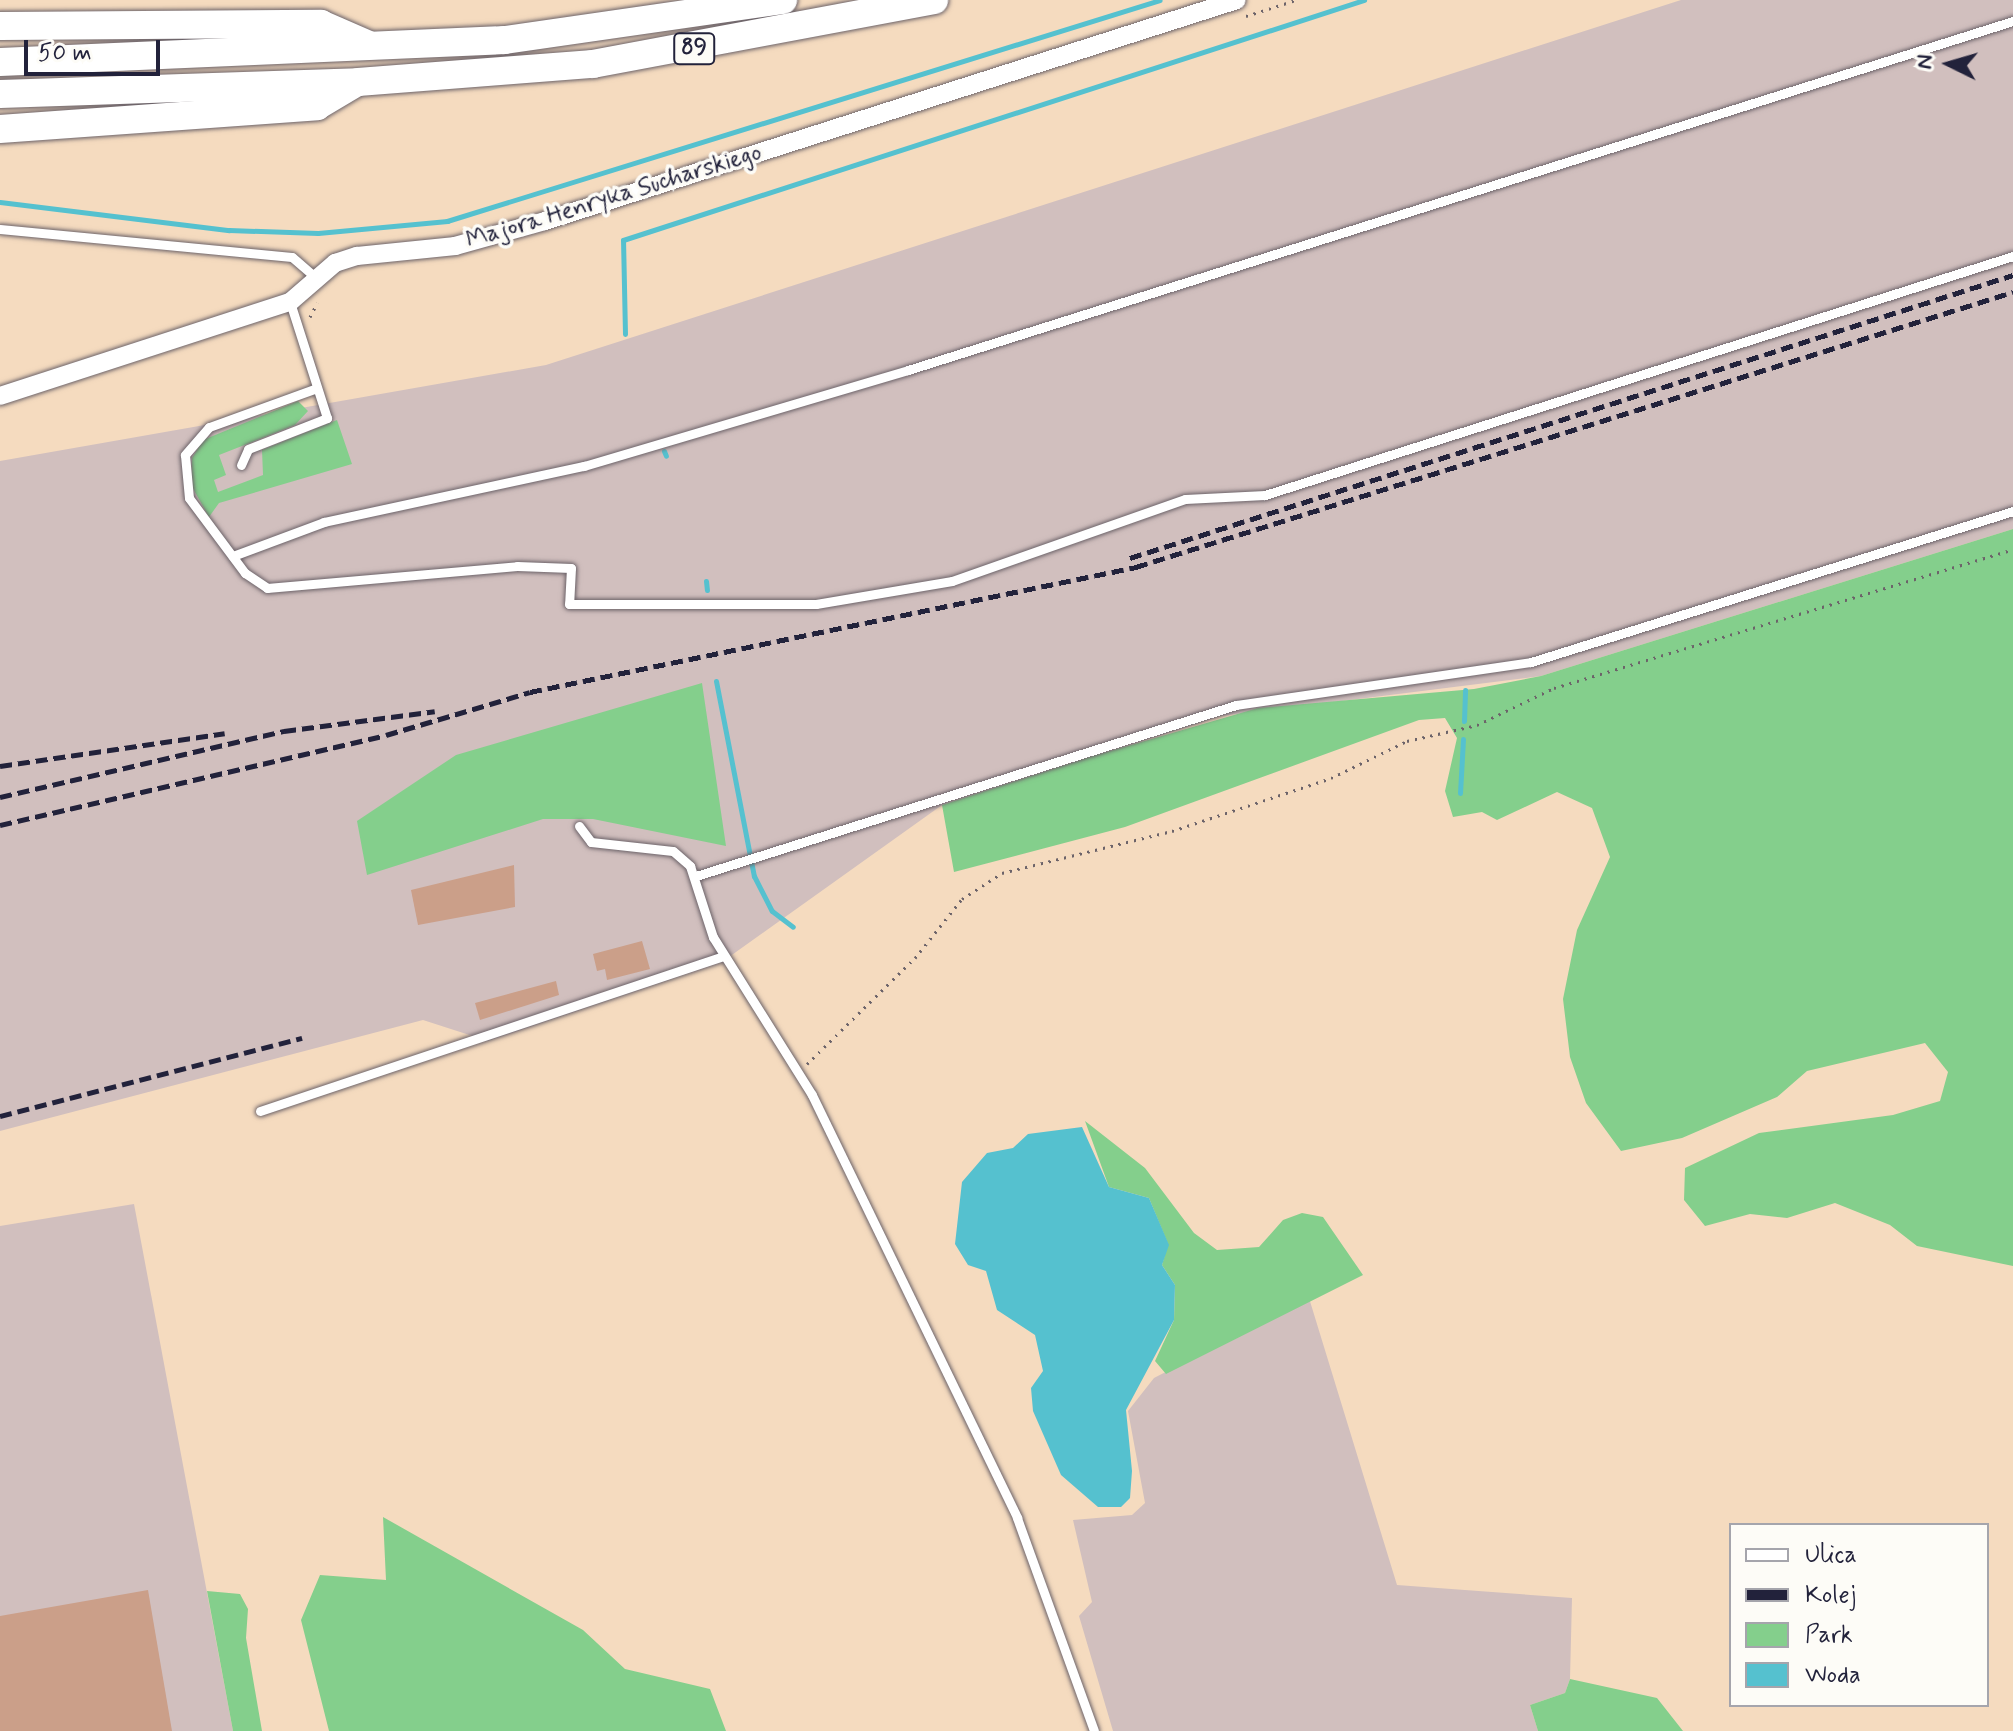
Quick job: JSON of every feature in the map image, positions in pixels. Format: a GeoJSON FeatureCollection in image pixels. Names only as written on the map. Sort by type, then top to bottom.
{"type":"FeatureCollection","features":[{"type":"Feature","properties":{"kind":"highway","name":"89"},"geometry":{"type":"LineString","coordinates":[[0,26],[321,24],[377,49],[616,28],[783,0]]}},
{"type":"Feature","properties":{"kind":"highway","name":"89"},"geometry":{"type":"LineString","coordinates":[[0,129],[317,106],[358,82],[593,64],[934,0]]}},
{"type":"Feature","properties":{"kind":"highway"},"geometry":{"type":"LineString","coordinates":[[0,62],[377,49]]}},
{"type":"Feature","properties":{"kind":"highway"},"geometry":{"type":"LineString","coordinates":[[0,94],[358,82]]}},
{"type":"Feature","properties":{"kind":"street","name":"Majora Henryka Sucharskiego"},"geometry":{"type":"LineString","coordinates":[[0,396],[290,302],[315,277],[357,256],[455,246],[545,221],[1237,0]]}},
{"type":"Feature","properties":{"kind":"lane"},"geometry":{"type":"LineString","coordinates":[[233,556],[324,522],[552,474],[895,374],[2013,21]]}},
{"type":"Feature","properties":{"kind":"lane"},"geometry":{"type":"LineString","coordinates":[[0,229],[292,257],[315,277]]}},
{"type":"Feature","properties":{"kind":"lane"},"geometry":{"type":"LineString","coordinates":[[317,388],[209,427],[190,444],[183,484],[233,556],[258,584],[279,589],[487,565],[571,568],[569,604],[738,608],[880,597],[991,569],[1185,499],[1265,495],[2013,256]]}},
{"type":"Feature","properties":{"kind":"lane"},"geometry":{"type":"LineString","coordinates":[[241,465],[248,449],[327,418],[290,302]]}},
{"type":"Feature","properties":{"kind":"lane"},"geometry":{"type":"LineString","coordinates":[[696,876],[1236,705],[1531,662],[2013,511]]}},
{"type":"Feature","properties":{"kind":"lane"},"geometry":{"type":"LineString","coordinates":[[579,826],[605,845],[673,851],[696,876],[723,956],[798,1072],[1017,1518],[1094,1731]]}},
{"type":"Feature","properties":{"kind":"lane"},"geometry":{"type":"LineString","coordinates":[[260,1111],[723,956]]}},
{"type":"Feature","properties":{"kind":"path"},"geometry":{"type":"LineString","coordinates":[[798,1072],[915,958],[962,899],[1002,873],[1172,831],[1331,778],[1407,741],[1477,725],[1554,688],[2013,549]]}},
{"type":"Feature","properties":{"kind":"shaded area"},"geometry":{"type":"Polygon","coordinates":[[[1681,0],[2013,0],[2013,529],[1541,676],[1221,716],[942,805],[722,962],[488,1041],[423,1020],[0,1131],[0,461],[546,365],[1681,0]]]}},
{"type":"Feature","properties":{"kind":"shaded area"},"geometry":{"type":"Polygon","coordinates":[[[134,1204],[233,1731],[0,1731],[0,1226],[134,1204]]]}},
{"type":"Feature","properties":{"kind":"shaded area"},"geometry":{"type":"Polygon","coordinates":[[[1309,1298],[1397,1585],[1572,1598],[1570,1679],[1565,1693],[1530,1705],[1538,1731],[1113,1731],[1079,1616],[1092,1602],[1073,1520],[1132,1515],[1145,1503],[1128,1411],[1154,1378],[1309,1298]]]}},
{"type":"Feature","properties":{"kind":"green space"},"geometry":{"type":"Polygon","coordinates":[[[298,401],[308,411],[295,425],[219,455],[226,475],[214,480],[218,492],[263,475],[262,450],[337,420],[352,464],[219,503],[209,517],[191,485],[192,458],[203,440],[298,401]]]}},
{"type":"Feature","properties":{"kind":"green space"},"geometry":{"type":"Polygon","coordinates":[[[2013,529],[2013,1266],[1917,1246],[1890,1225],[1835,1203],[1787,1218],[1750,1214],[1705,1226],[1684,1200],[1685,1168],[1759,1133],[1893,1115],[1940,1101],[1948,1072],[1925,1043],[1807,1071],[1777,1097],[1682,1138],[1621,1151],[1586,1103],[1570,1057],[1563,999],[1577,930],[1610,857],[1592,808],[1557,792],[1497,820],[1482,812],[1453,817],[1445,791],[1457,738],[1445,718],[1419,720],[1125,827],[954,872],[942,805],[1093,756],[1258,708],[1474,689],[1541,676],[2013,529]]]}},
{"type":"Feature","properties":{"kind":"green space"},"geometry":{"type":"Polygon","coordinates":[[[702,683],[726,846],[593,819],[543,819],[367,875],[357,821],[456,755],[702,683]]]}},
{"type":"Feature","properties":{"kind":"green space"},"geometry":{"type":"Polygon","coordinates":[[[1085,1121],[1145,1168],[1194,1233],[1217,1250],[1259,1247],[1283,1220],[1302,1213],[1323,1217],[1363,1275],[1166,1374],[1155,1361],[1174,1320],[1175,1285],[1162,1265],[1168,1244],[1149,1198],[1109,1187],[1085,1121]]]}},
{"type":"Feature","properties":{"kind":"green space"},"geometry":{"type":"Polygon","coordinates":[[[383,1517],[583,1630],[625,1669],[710,1689],[726,1731],[329,1731],[301,1620],[320,1575],[386,1580],[383,1517]]]}},
{"type":"Feature","properties":{"kind":"green space"},"geometry":{"type":"Polygon","coordinates":[[[207,1591],[240,1594],[248,1609],[246,1638],[262,1731],[233,1731],[207,1591]]]}},
{"type":"Feature","properties":{"kind":"green space"},"geometry":{"type":"Polygon","coordinates":[[[1570,1679],[1657,1698],[1683,1731],[1538,1731],[1530,1705],[1565,1693],[1570,1679]]]}},
{"type":"Feature","properties":{"kind":"water"},"geometry":{"type":"Polygon","coordinates":[[[1082,1127],[1109,1187],[1149,1198],[1169,1245],[1162,1265],[1175,1285],[1174,1320],[1126,1410],[1132,1471],[1130,1498],[1121,1507],[1098,1507],[1061,1475],[1033,1411],[1031,1388],[1043,1371],[1035,1335],[997,1310],[986,1271],[968,1265],[955,1244],[962,1182],[987,1153],[1013,1148],[1028,1134],[1082,1127]]]}},
{"type":"Feature","properties":{"kind":"building"},"geometry":{"type":"Polygon","coordinates":[[[514,865],[515,907],[418,925],[411,890],[514,865]]]}},
{"type":"Feature","properties":{"kind":"building"},"geometry":{"type":"Polygon","coordinates":[[[642,941],[650,969],[607,980],[605,969],[597,971],[593,954],[642,941]]]}},
{"type":"Feature","properties":{"kind":"building"},"geometry":{"type":"Polygon","coordinates":[[[556,981],[559,995],[480,1020],[475,1003],[556,981]]]}},
{"type":"Feature","properties":{"kind":"building"},"geometry":{"type":"Polygon","coordinates":[[[148,1590],[172,1731],[0,1731],[0,1616],[148,1590]]]}},
{"type":"Feature","properties":{"kind":"waterway"},"geometry":{"type":"LineString","coordinates":[[0,202],[229,230],[318,233],[447,221],[1160,0]]}},
{"type":"Feature","properties":{"kind":"waterway"},"geometry":{"type":"LineString","coordinates":[[625,334],[623,240],[1364,0]]}},
{"type":"Feature","properties":{"kind":"waterway"},"geometry":{"type":"LineString","coordinates":[[664,451],[666,456]]}},
{"type":"Feature","properties":{"kind":"waterway"},"geometry":{"type":"LineString","coordinates":[[706,581],[707,590]]}},
{"type":"Feature","properties":{"kind":"waterway"},"geometry":{"type":"LineString","coordinates":[[716,681],[754,876],[772,911],[793,927]]}},
{"type":"Feature","properties":{"kind":"waterway"},"geometry":{"type":"LineString","coordinates":[[1464,721],[1465,690]]}},
{"type":"Feature","properties":{"kind":"waterway"},"geometry":{"type":"LineString","coordinates":[[1460,793],[1463,739]]}},
{"type":"Feature","properties":{"kind":"railway"},"geometry":{"type":"LineString","coordinates":[[1130,558],[2013,275]]}},
{"type":"Feature","properties":{"kind":"railway"},"geometry":{"type":"LineString","coordinates":[[0,825],[386,735],[530,692],[1136,567],[2013,292]]}},
{"type":"Feature","properties":{"kind":"railway"},"geometry":{"type":"LineString","coordinates":[[0,797],[284,731],[435,711]]}},
{"type":"Feature","properties":{"kind":"railway"},"geometry":{"type":"LineString","coordinates":[[0,766],[225,733]]}},
{"type":"Feature","properties":{"kind":"railway"},"geometry":{"type":"LineString","coordinates":[[0,1116],[302,1038]]}}]}
